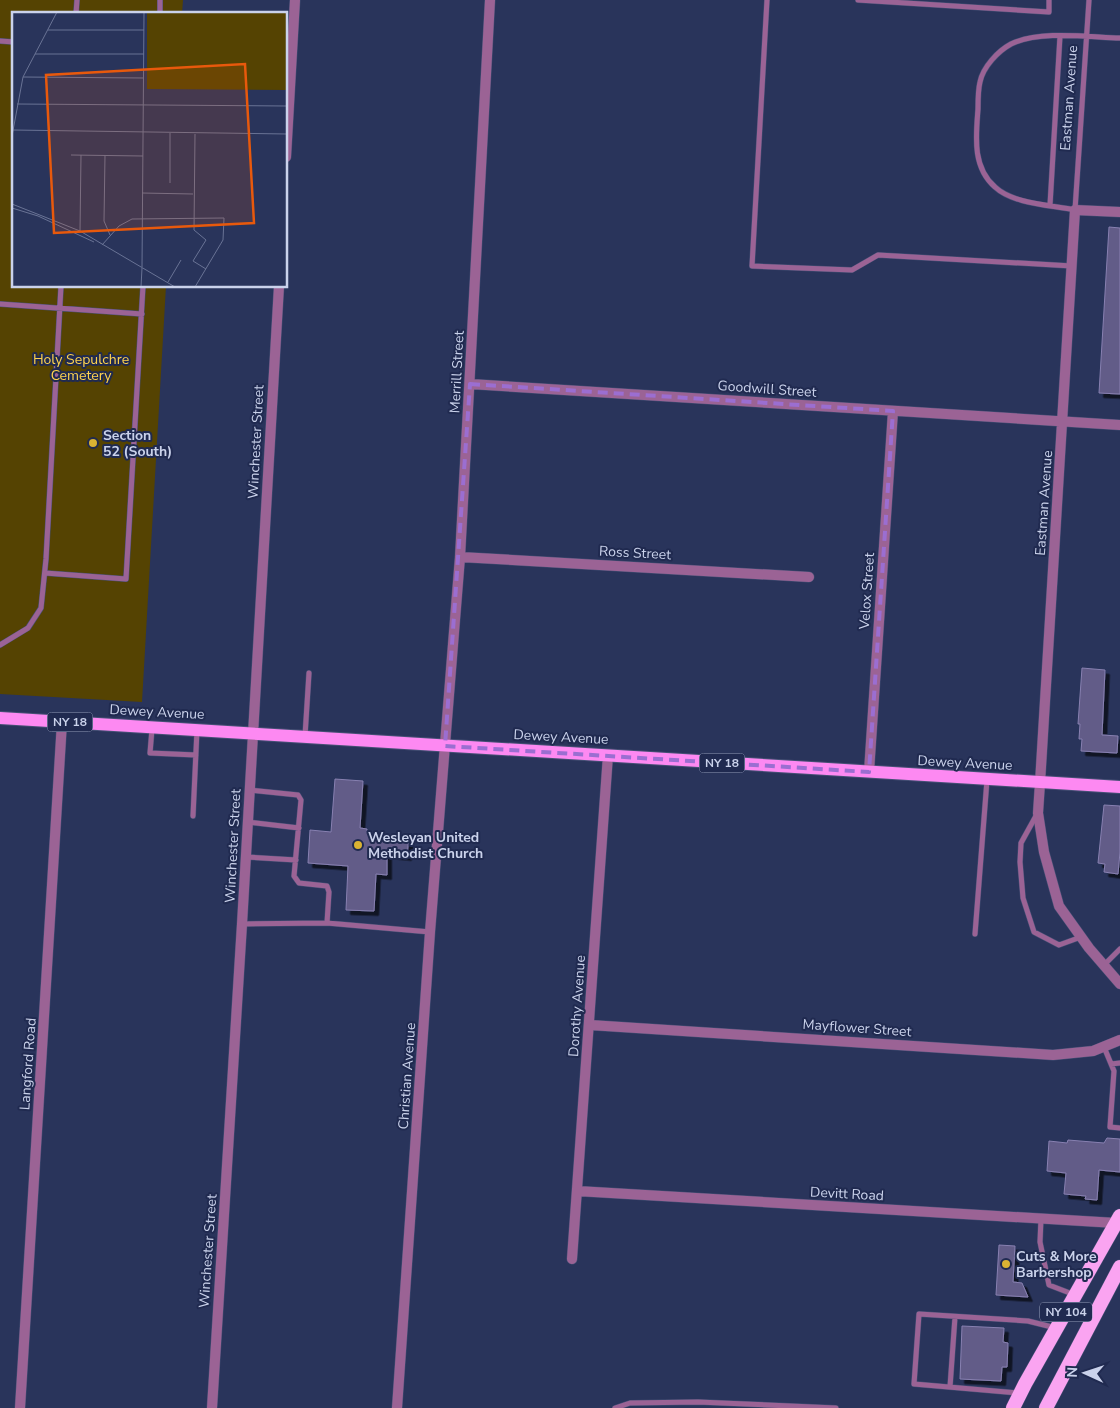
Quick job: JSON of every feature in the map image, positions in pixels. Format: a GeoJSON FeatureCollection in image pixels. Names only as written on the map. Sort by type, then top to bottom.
{"type":"FeatureCollection","features":[{"type":"Feature","properties":{"kind":"highway","name":"NY 104"},"geometry":{"type":"LineString","coordinates":[[1013,1408],[1118,1220]]}},
{"type":"Feature","properties":{"kind":"highway","name":"NY 104"},"geometry":{"type":"LineString","coordinates":[[1046,1408],[1120,1266]]}},
{"type":"Feature","properties":{"kind":"main road","name":"Dewey Avenue"},"geometry":{"type":"LineString","coordinates":[[0,718],[1120,788]]}},
{"type":"Feature","properties":{"kind":"street"},"geometry":{"type":"LineString","coordinates":[[288,122],[295,0]]}},
{"type":"Feature","properties":{"kind":"street","name":"Merrill Street"},"geometry":{"type":"LineString","coordinates":[[445,746],[460,557],[490,0]]}},
{"type":"Feature","properties":{"kind":"street"},"geometry":{"type":"LineString","coordinates":[[1075,210],[1120,212]]}},
{"type":"Feature","properties":{"kind":"street","name":"Eastman Avenue"},"geometry":{"type":"LineString","coordinates":[[1075,210],[1038,813],[1044,852],[1059,906],[1081,937],[1120,984]]}},
{"type":"Feature","properties":{"kind":"street","name":"Winchester Street"},"geometry":{"type":"LineString","coordinates":[[212,1408],[279,288]]}},
{"type":"Feature","properties":{"kind":"street","name":"Goodwill Street"},"geometry":{"type":"LineString","coordinates":[[470,384],[1120,424]]}},
{"type":"Feature","properties":{"kind":"street","name":"Velox Street"},"geometry":{"type":"LineString","coordinates":[[869,772],[893,411]]}},
{"type":"Feature","properties":{"kind":"street","name":"Ross Street"},"geometry":{"type":"LineString","coordinates":[[460,557],[809,577]]}},
{"type":"Feature","properties":{"kind":"street","name":"Langford Road"},"geometry":{"type":"LineString","coordinates":[[20,1408],[62,722]]}},
{"type":"Feature","properties":{"kind":"street","name":"Christian Avenue"},"geometry":{"type":"LineString","coordinates":[[397,1408],[430,932],[445,746]]}},
{"type":"Feature","properties":{"kind":"street","name":"Dorothy Avenue"},"geometry":{"type":"LineString","coordinates":[[572,1259],[608,755]]}},
{"type":"Feature","properties":{"kind":"street","name":"Mayflower Street"},"geometry":{"type":"LineString","coordinates":[[590,1025],[1053,1055],[1093,1051],[1120,1040]]}},
{"type":"Feature","properties":{"kind":"street","name":"Devitt Road"},"geometry":{"type":"LineString","coordinates":[[577,1191],[1041,1219],[1118,1220]]}},
{"type":"Feature","properties":{"kind":"lane"},"geometry":{"type":"LineString","coordinates":[[768,0],[752,266],[852,270],[878,255],[1072,266]]}},
{"type":"Feature","properties":{"kind":"lane"},"geometry":{"type":"LineString","coordinates":[[858,0],[1049,12],[1050,0]]}},
{"type":"Feature","properties":{"kind":"lane","name":"Eastman Avenue"},"geometry":{"type":"LineString","coordinates":[[1075,210],[1089,0]]}},
{"type":"Feature","properties":{"kind":"lane"},"geometry":{"type":"LineString","coordinates":[[1050,205],[1060,36]]}},
{"type":"Feature","properties":{"kind":"lane"},"geometry":{"type":"LineString","coordinates":[[1075,210],[1017,200],[995,188],[980,167],[975,142],[980,81],[990,61],[1009,45],[1028,38],[1087,36],[1120,38]]}},
{"type":"Feature","properties":{"kind":"lane"},"geometry":{"type":"LineString","coordinates":[[0,645],[28,628],[41,608],[45,573],[61,288]]}},
{"type":"Feature","properties":{"kind":"lane"},"geometry":{"type":"LineString","coordinates":[[45,573],[126,579],[143,288]]}},
{"type":"Feature","properties":{"kind":"lane"},"geometry":{"type":"LineString","coordinates":[[0,304],[142,314]]}},
{"type":"Feature","properties":{"kind":"lane"},"geometry":{"type":"LineString","coordinates":[[305,736],[309,673]]}},
{"type":"Feature","properties":{"kind":"lane"},"geometry":{"type":"LineString","coordinates":[[152,726],[150,753],[196,756]]}},
{"type":"Feature","properties":{"kind":"lane"},"geometry":{"type":"LineString","coordinates":[[193,816],[197,729]]}},
{"type":"Feature","properties":{"kind":"lane"},"geometry":{"type":"LineString","coordinates":[[975,934],[987,779]]}},
{"type":"Feature","properties":{"kind":"lane"},"geometry":{"type":"LineString","coordinates":[[250,790],[298,795],[301,800],[294,876],[299,883],[327,886],[329,892],[327,923]]}},
{"type":"Feature","properties":{"kind":"lane"},"geometry":{"type":"LineString","coordinates":[[1038,813],[1021,842],[1020,862],[1023,898],[1034,932],[1059,945],[1081,937]]}},
{"type":"Feature","properties":{"kind":"lane"},"geometry":{"type":"LineString","coordinates":[[248,822],[299,828]]}},
{"type":"Feature","properties":{"kind":"lane"},"geometry":{"type":"LineString","coordinates":[[246,857],[296,860]]}},
{"type":"Feature","properties":{"kind":"lane"},"geometry":{"type":"LineString","coordinates":[[242,924],[327,923],[430,932]]}},
{"type":"Feature","properties":{"kind":"lane"},"geometry":{"type":"LineString","coordinates":[[1104,965],[1120,949]]}},
{"type":"Feature","properties":{"kind":"lane"},"geometry":{"type":"LineString","coordinates":[[1104,1046],[1114,1071],[1110,1127],[1120,1128]]}},
{"type":"Feature","properties":{"kind":"lane"},"geometry":{"type":"LineString","coordinates":[[1111,1064],[1120,1063]]}},
{"type":"Feature","properties":{"kind":"lane"},"geometry":{"type":"LineString","coordinates":[[1112,1093],[1120,1093]]}},
{"type":"Feature","properties":{"kind":"lane"},"geometry":{"type":"LineString","coordinates":[[1041,1219],[1040,1242],[1050,1285],[1075,1295]]}},
{"type":"Feature","properties":{"kind":"lane"},"geometry":{"type":"LineString","coordinates":[[1020,1393],[914,1384],[919,1314],[1028,1321],[1056,1328]]}},
{"type":"Feature","properties":{"kind":"lane"},"geometry":{"type":"LineString","coordinates":[[950,1387],[954,1316]]}},
{"type":"Feature","properties":{"kind":"lane"},"geometry":{"type":"LineString","coordinates":[[615,1408],[630,1403],[698,1402],[836,1408]]}},
{"type":"Feature","properties":{"kind":"highlighted area"},"geometry":{"type":"Polygon","coordinates":[[[470,384],[893,411],[869,772],[445,746],[470,384]]]}},
{"type":"Feature","properties":{"kind":"green space","name":"Holy Sepulchre Cemetery"},"geometry":{"type":"Polygon","coordinates":[[[0,0],[183,0],[182,12],[12,12],[12,288],[166,288],[142,702],[0,694],[0,0]]]}},
{"type":"Feature","properties":{"kind":"building"},"geometry":{"type":"Polygon","coordinates":[[[1109,227],[1120,228],[1120,394],[1099,393],[1109,227]]]}},
{"type":"Feature","properties":{"kind":"building"},"geometry":{"type":"Polygon","coordinates":[[[1082,668],[1105,670],[1102,735],[1118,736],[1117,753],[1081,751],[1082,739],[1079,739],[1080,724],[1078,724],[1082,668]]]}},
{"type":"Feature","properties":{"kind":"building","name":"Wesleyan United Methodist Church"},"geometry":{"type":"Polygon","coordinates":[[[335,779],[363,781],[360,828],[367,829],[367,833],[409,836],[407,856],[387,854],[387,875],[376,874],[374,911],[346,910],[348,866],[308,863],[310,830],[331,832],[335,779]]]}},
{"type":"Feature","properties":{"kind":"building"},"geometry":{"type":"Polygon","coordinates":[[[1104,805],[1120,806],[1118,874],[1104,872],[1105,864],[1098,863],[1104,805]]]}},
{"type":"Feature","properties":{"kind":"building"},"geometry":{"type":"Polygon","coordinates":[[[1107,1138],[1120,1139],[1120,1172],[1099,1170],[1097,1200],[1085,1199],[1086,1196],[1064,1194],[1066,1173],[1047,1171],[1049,1141],[1067,1143],[1068,1140],[1104,1143],[1107,1138]]]}},
{"type":"Feature","properties":{"kind":"building","name":"Cuts & More Barbershop"},"geometry":{"type":"Polygon","coordinates":[[[999,1245],[1015,1246],[1013,1282],[1022,1283],[1028,1297],[996,1295],[999,1245]]]}},
{"type":"Feature","properties":{"kind":"building"},"geometry":{"type":"Polygon","coordinates":[[[962,1326],[1004,1328],[1003,1342],[1008,1343],[1007,1367],[1002,1367],[1001,1381],[960,1379],[962,1326]]]}},
{"type":"Feature","properties":{"kind":"place","name":"Section 52 (South)"},"geometry":{"type":"Point","coordinates":[93,443]}},
{"type":"Feature","properties":{"kind":"place","name":"Wesleyan United Methodist Church"},"geometry":{"type":"Point","coordinates":[358,845]}},
{"type":"Feature","properties":{"kind":"place","name":"Cuts & More Barbershop"},"geometry":{"type":"Point","coordinates":[1006,1264]}}]}
